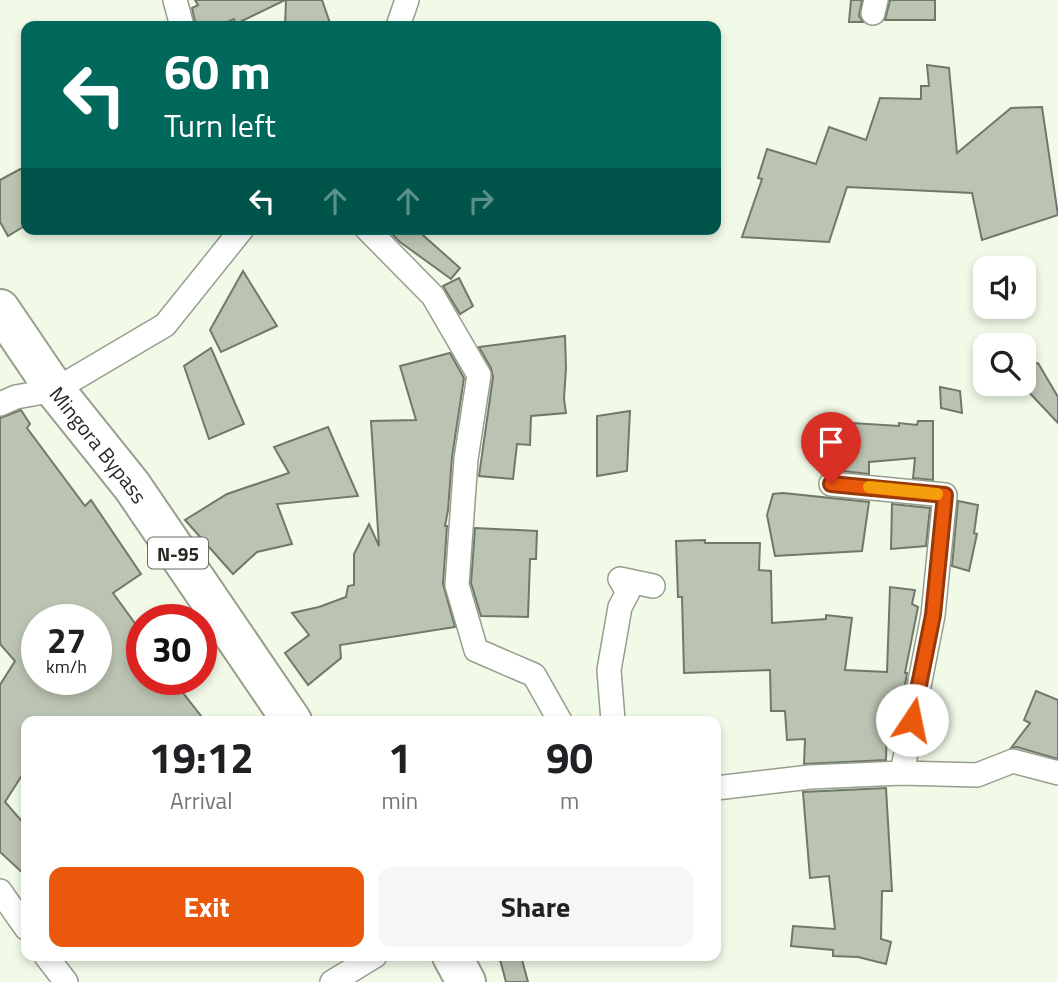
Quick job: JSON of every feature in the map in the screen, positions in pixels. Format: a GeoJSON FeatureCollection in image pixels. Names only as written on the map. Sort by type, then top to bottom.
{"type":"FeatureCollection","features":[{"type":"Feature","properties":{"kind":"highway","name":"Mingora Bypass"},"geometry":{"type":"LineString","coordinates":[[0,309],[55,390],[132,486],[289,716]]}},
{"type":"Feature","properties":{"kind":"highway"},"geometry":{"type":"LineString","coordinates":[[455,961],[466,982]]}},
{"type":"Feature","properties":{"kind":"street"},"geometry":{"type":"LineString","coordinates":[[175,0],[181,21]]}},
{"type":"Feature","properties":{"kind":"street"},"geometry":{"type":"LineString","coordinates":[[400,21],[407,0]]}},
{"type":"Feature","properties":{"kind":"street"},"geometry":{"type":"LineString","coordinates":[[0,404],[16,397],[55,390],[164,325],[237,235]]}},
{"type":"Feature","properties":{"kind":"street"},"geometry":{"type":"LineString","coordinates":[[373,235],[433,296],[479,375],[466,459],[457,585],[476,650],[534,675],[556,716]]}},
{"type":"Feature","properties":{"kind":"street"},"geometry":{"type":"LineString","coordinates":[[831,484],[945,495],[933,615],[902,773]]}},
{"type":"Feature","properties":{"kind":"street"},"geometry":{"type":"LineString","coordinates":[[613,716],[609,670],[620,607],[628,592],[620,579],[653,586]]}},
{"type":"Feature","properties":{"kind":"street"},"geometry":{"type":"LineString","coordinates":[[721,787],[810,777],[902,773],[977,775],[1013,761],[1058,773]]}},
{"type":"Feature","properties":{"kind":"street"},"geometry":{"type":"LineString","coordinates":[[0,891],[21,921]]}},
{"type":"Feature","properties":{"kind":"street"},"geometry":{"type":"LineString","coordinates":[[50,961],[66,982]]}},
{"type":"Feature","properties":{"kind":"street"},"geometry":{"type":"LineString","coordinates":[[332,982],[367,961]]}},
{"type":"Feature","properties":{"kind":"building"},"geometry":{"type":"Polygon","coordinates":[[[195,0],[285,0],[242,21],[195,21],[192,8],[198,5],[195,0]]]}},
{"type":"Feature","properties":{"kind":"building"},"geometry":{"type":"Polygon","coordinates":[[[286,0],[322,0],[329,21],[285,21],[286,0]]]}},
{"type":"Feature","properties":{"kind":"building"},"geometry":{"type":"Polygon","coordinates":[[[851,0],[862,0],[859,16],[863,22],[849,22],[851,0]]]}},
{"type":"Feature","properties":{"kind":"building"},"geometry":{"type":"Polygon","coordinates":[[[890,0],[935,0],[935,20],[885,20],[890,0]]]}},
{"type":"Feature","properties":{"kind":"building"},"geometry":{"type":"Polygon","coordinates":[[[927,65],[949,68],[957,153],[1011,108],[1042,107],[1058,215],[982,240],[972,193],[847,187],[829,242],[742,237],[762,179],[758,178],[767,149],[816,164],[829,127],[866,140],[880,98],[921,99],[921,86],[929,86],[927,65]]]}},
{"type":"Feature","properties":{"kind":"building"},"geometry":{"type":"Polygon","coordinates":[[[21,169],[21,228],[8,236],[0,222],[0,180],[21,169]]]}},
{"type":"Feature","properties":{"kind":"building"},"geometry":{"type":"Polygon","coordinates":[[[393,235],[423,235],[460,268],[451,279],[393,235]]]}},
{"type":"Feature","properties":{"kind":"building"},"geometry":{"type":"Polygon","coordinates":[[[243,271],[277,326],[221,352],[210,330],[243,271]]]}},
{"type":"Feature","properties":{"kind":"building"},"geometry":{"type":"Polygon","coordinates":[[[459,278],[473,306],[460,314],[443,286],[459,278]]]}},
{"type":"Feature","properties":{"kind":"building"},"geometry":{"type":"Polygon","coordinates":[[[565,336],[566,413],[531,416],[530,445],[517,444],[513,479],[479,476],[493,377],[479,347],[565,336]]]}},
{"type":"Feature","properties":{"kind":"building"},"geometry":{"type":"Polygon","coordinates":[[[211,348],[244,424],[209,439],[184,366],[211,348]]]}},
{"type":"Feature","properties":{"kind":"building"},"geometry":{"type":"Polygon","coordinates":[[[450,353],[464,378],[445,526],[443,584],[455,627],[340,645],[341,658],[308,685],[285,653],[309,635],[292,613],[346,597],[348,586],[354,585],[354,554],[369,524],[379,546],[371,421],[416,420],[400,366],[450,353]]]}},
{"type":"Feature","properties":{"kind":"building"},"geometry":{"type":"Polygon","coordinates":[[[1036,363],[1058,397],[1058,423],[1032,396],[1036,396],[1036,363]]]}},
{"type":"Feature","properties":{"kind":"building"},"geometry":{"type":"Polygon","coordinates":[[[940,387],[960,391],[962,413],[941,408],[940,387]]]}},
{"type":"Feature","properties":{"kind":"building"},"geometry":{"type":"Polygon","coordinates":[[[21,410],[30,424],[27,428],[85,506],[91,500],[141,574],[113,593],[126,611],[126,695],[185,695],[201,716],[21,716],[21,777],[5,802],[21,820],[21,871],[0,852],[0,685],[15,661],[0,644],[0,418],[21,410]]]}},
{"type":"Feature","properties":{"kind":"building"},"geometry":{"type":"Polygon","coordinates":[[[630,411],[627,471],[597,476],[597,416],[630,411]]]}},
{"type":"Feature","properties":{"kind":"building"},"geometry":{"type":"Polygon","coordinates":[[[918,421],[933,421],[933,480],[913,478],[915,458],[869,462],[869,474],[834,470],[837,422],[899,426],[899,423],[917,425],[918,421]]]}},
{"type":"Feature","properties":{"kind":"building"},"geometry":{"type":"Polygon","coordinates":[[[328,427],[358,496],[277,504],[292,544],[257,552],[233,574],[185,520],[227,494],[289,473],[274,447],[328,427]]]}},
{"type":"Feature","properties":{"kind":"building"},"geometry":{"type":"Polygon","coordinates":[[[773,494],[869,502],[862,551],[775,556],[767,515],[773,494]]]}},
{"type":"Feature","properties":{"kind":"building"},"geometry":{"type":"Polygon","coordinates":[[[958,501],[978,505],[974,533],[977,534],[969,571],[952,566],[958,501]]]}},
{"type":"Feature","properties":{"kind":"building"},"geometry":{"type":"Polygon","coordinates":[[[892,504],[930,508],[926,546],[891,549],[892,504]]]}},
{"type":"Feature","properties":{"kind":"building"},"geometry":{"type":"Polygon","coordinates":[[[475,528],[537,531],[536,559],[530,559],[528,617],[481,616],[471,583],[475,528]]]}},
{"type":"Feature","properties":{"kind":"building"},"geometry":{"type":"Polygon","coordinates":[[[705,540],[705,543],[760,543],[759,570],[771,571],[772,623],[826,619],[826,615],[852,618],[845,670],[887,672],[890,587],[915,590],[912,604],[918,607],[907,673],[902,702],[899,702],[898,710],[895,710],[895,721],[887,721],[886,760],[804,764],[805,739],[787,740],[785,711],[771,711],[770,670],[684,673],[682,597],[678,597],[676,541],[705,540]]]}},
{"type":"Feature","properties":{"kind":"building"},"geometry":{"type":"Polygon","coordinates":[[[1036,691],[1058,700],[1058,759],[1017,747],[1011,748],[1030,723],[1024,720],[1036,691]]]}},
{"type":"Feature","properties":{"kind":"building"},"geometry":{"type":"Polygon","coordinates":[[[886,788],[892,891],[882,891],[881,939],[891,942],[886,964],[858,957],[833,956],[833,950],[791,946],[793,926],[835,929],[829,876],[810,878],[803,792],[886,788]]]}},
{"type":"Feature","properties":{"kind":"building"},"geometry":{"type":"Polygon","coordinates":[[[500,961],[522,961],[528,982],[506,982],[500,961]]]}},
{"type":"Feature","properties":{"kind":"slow traffic"},"geometry":{"type":"LineString","coordinates":[[869,487],[937,494]]}},
{"type":"Feature","properties":{"kind":"route"},"geometry":{"type":"LineString","coordinates":[[831,484],[945,495],[933,615],[912,720]]}}]}
